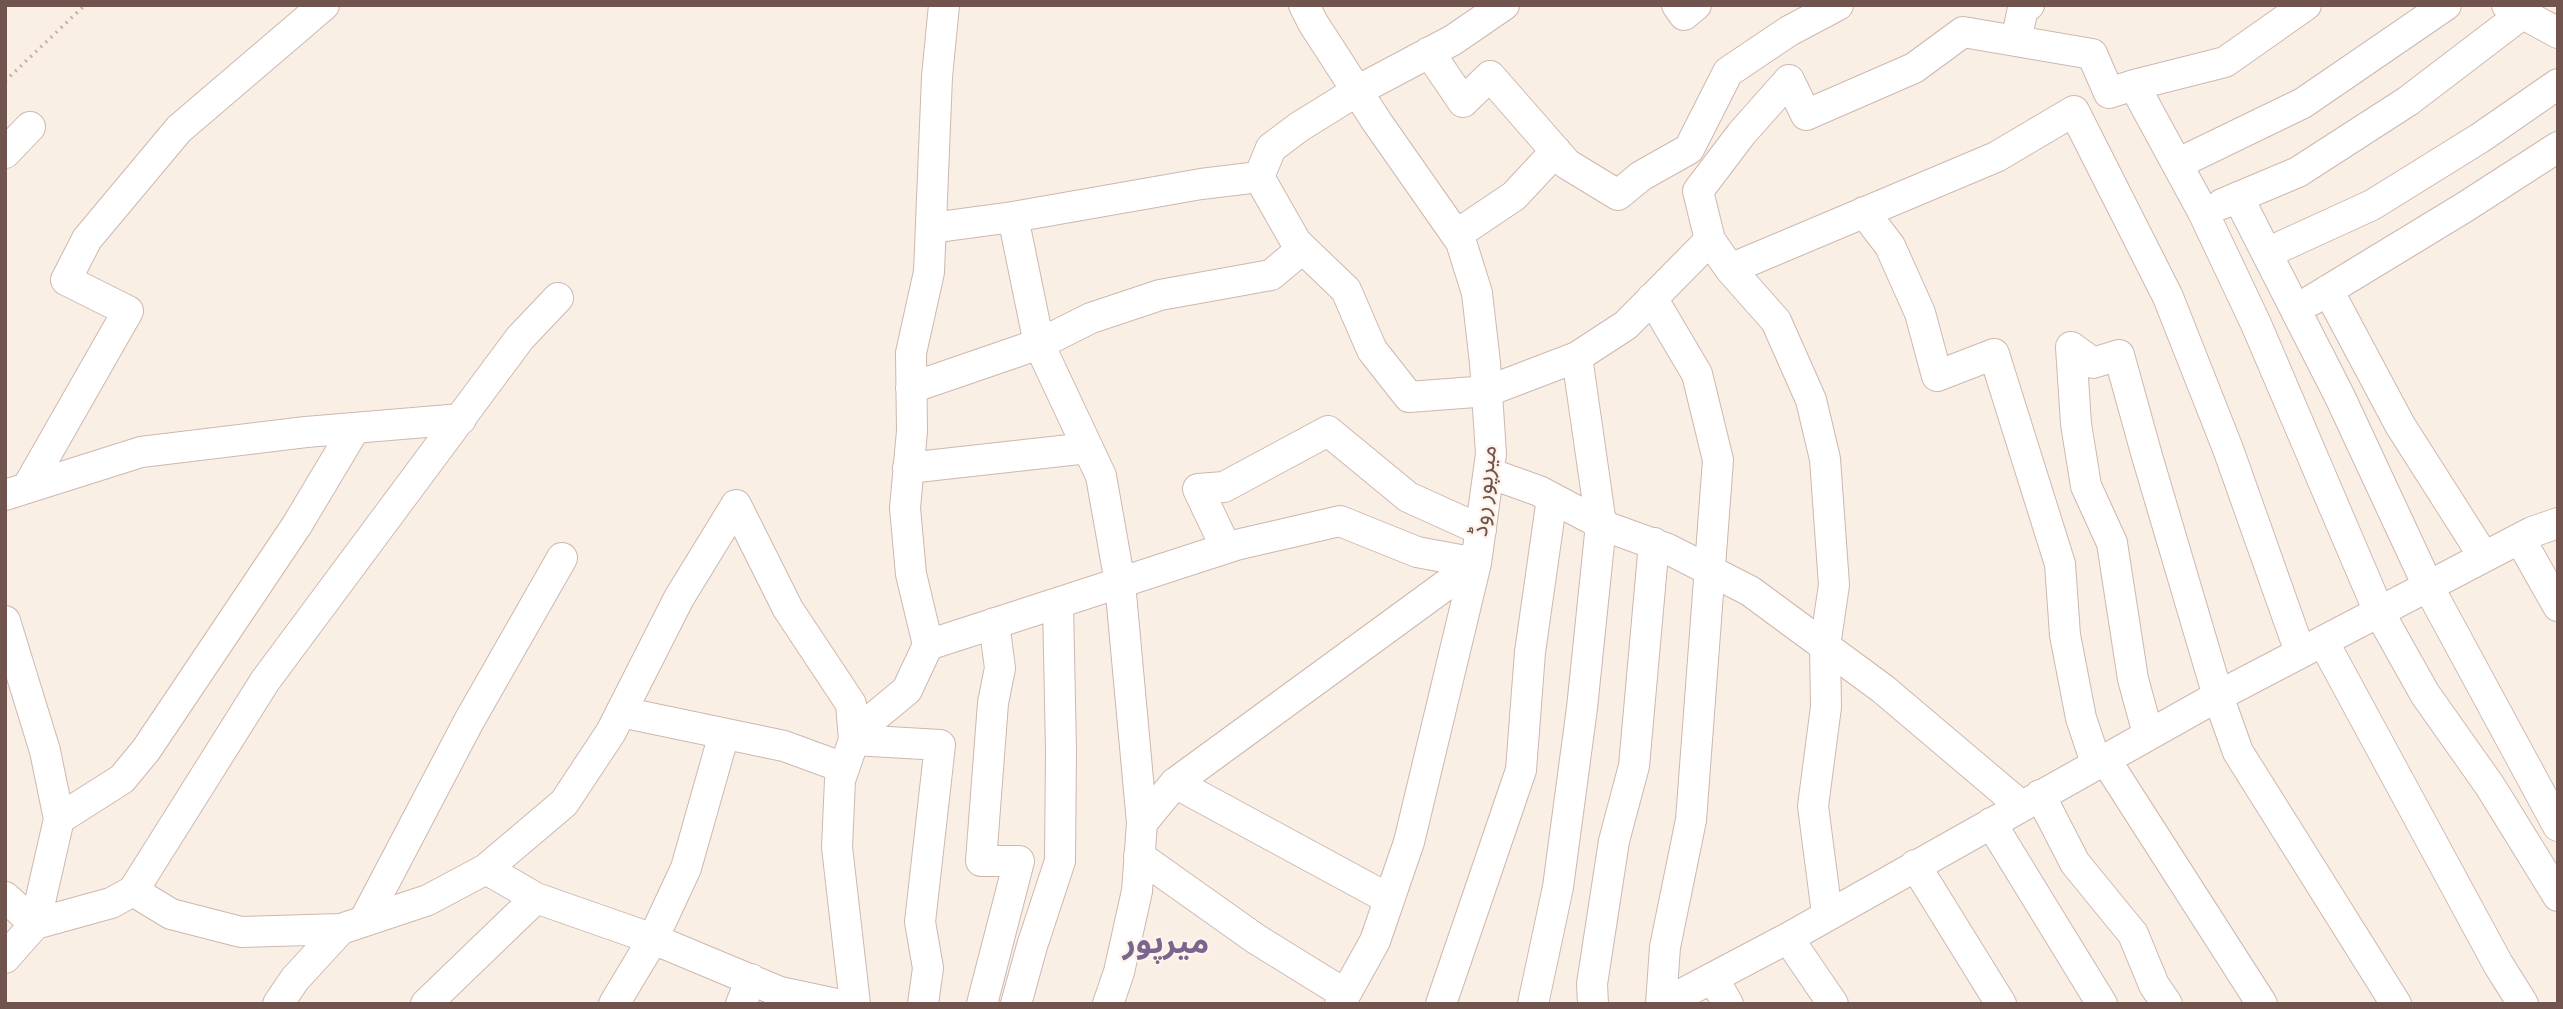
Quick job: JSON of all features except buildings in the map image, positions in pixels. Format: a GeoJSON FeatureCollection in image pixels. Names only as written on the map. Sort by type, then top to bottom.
{"type":"FeatureCollection","features":[{"type":"Feature","properties":{"kind":"street"},"geometry":{"type":"LineString","coordinates":[[16,492],[128,311],[66,280],[87,239],[179,130],[324,5]]}},
{"type":"Feature","properties":{"kind":"street"},"geometry":{"type":"LineString","coordinates":[[855,1004],[837,847],[840,780],[854,740],[872,719],[907,690],[928,645],[911,574],[905,508],[912,431],[911,353],[929,272],[937,77],[944,5]]}},
{"type":"Feature","properties":{"kind":"street","name":"میرپور روڈ"},"geometry":{"type":"LineString","coordinates":[[1304,5],[1357,91],[1461,242],[1477,293],[1492,454],[1476,563],[1409,842],[1375,941],[1343,999]]}},
{"type":"Feature","properties":{"kind":"street"},"geometry":{"type":"LineString","coordinates":[[1677,5],[1684,15],[1696,5]]}},
{"type":"Feature","properties":{"kind":"street"},"geometry":{"type":"LineString","coordinates":[[1429,52],[1463,102],[1490,76],[1567,164],[1618,195],[1642,176],[1689,149],[1728,72],[1789,31],[1838,5]]}},
{"type":"Feature","properties":{"kind":"street"},"geometry":{"type":"LineString","coordinates":[[2016,41],[2023,8],[2029,5]]}},
{"type":"Feature","properties":{"kind":"street"},"geometry":{"type":"LineString","coordinates":[[1827,914],[1813,806],[1826,707],[1825,646],[1835,585],[1825,459],[1811,400],[1776,321],[1730,269],[1710,240],[1698,191],[1742,133],[1789,80],[1806,115],[1914,68],[1963,32],[2092,54],[2109,93],[2225,62],[2306,5]]}},
{"type":"Feature","properties":{"kind":"street"},"geometry":{"type":"LineString","coordinates":[[2178,164],[2303,103],[2446,5]]}},
{"type":"Feature","properties":{"kind":"street"},"geometry":{"type":"LineString","coordinates":[[1259,177],[1271,148],[1299,127],[1357,91],[1453,40],[1493,8]]}},
{"type":"Feature","properties":{"kind":"street"},"geometry":{"type":"LineString","coordinates":[[2203,212],[2298,172],[2408,101],[2514,9],[2558,33]]}},
{"type":"Feature","properties":{"kind":"street"},"geometry":{"type":"LineString","coordinates":[[2267,253],[2372,205],[2480,138],[2558,84]]}},
{"type":"Feature","properties":{"kind":"street"},"geometry":{"type":"LineString","coordinates":[[2134,85],[2203,212],[2256,324],[2379,612],[2425,694],[2490,786],[2558,896]]}},
{"type":"Feature","properties":{"kind":"street"},"geometry":{"type":"LineString","coordinates":[[1730,269],[1997,157],[2074,111],[2168,297],[2311,647],[2523,1004]]}},
{"type":"Feature","properties":{"kind":"street"},"geometry":{"type":"LineString","coordinates":[[5,153],[30,127]]}},
{"type":"Feature","properties":{"kind":"street"},"geometry":{"type":"LineString","coordinates":[[2296,310],[2558,147]]}},
{"type":"Feature","properties":{"kind":"street"},"geometry":{"type":"LineString","coordinates":[[1456,235],[1514,196],[1556,151]]}},
{"type":"Feature","properties":{"kind":"street"},"geometry":{"type":"LineString","coordinates":[[931,228],[1013,218],[1201,184],[1259,177]]}},
{"type":"Feature","properties":{"kind":"street"},"geometry":{"type":"LineString","coordinates":[[1259,177],[1296,242],[1346,290],[1371,351],[1409,397],[1488,391],[1577,357],[1626,325],[1710,240]]}},
{"type":"Feature","properties":{"kind":"street"},"geometry":{"type":"LineString","coordinates":[[2238,197],[2340,397],[2428,586],[2558,826]]}},
{"type":"Feature","properties":{"kind":"street"},"geometry":{"type":"LineString","coordinates":[[1864,212],[1890,246],[1915,302],[1937,376],[1994,354],[2060,564],[2065,635],[2081,718],[2101,761],[2262,1004]]}},
{"type":"Feature","properties":{"kind":"street"},"geometry":{"type":"LineString","coordinates":[[1013,218],[1039,344],[1101,476],[1120,583],[1142,823],[1137,891],[1119,972],[1108,1004]]}},
{"type":"Feature","properties":{"kind":"street"},"geometry":{"type":"LineString","coordinates":[[911,388],[1039,344],[1091,318],[1160,295],[1271,275],[1303,249]]}},
{"type":"Feature","properties":{"kind":"street"},"geometry":{"type":"LineString","coordinates":[[2328,290],[2400,425],[2484,557]]}},
{"type":"Feature","properties":{"kind":"street"},"geometry":{"type":"LineString","coordinates":[[36,923],[111,903],[133,891],[265,681],[520,338],[558,298]]}},
{"type":"Feature","properties":{"kind":"street"},"geometry":{"type":"LineString","coordinates":[[1652,298],[1697,374],[1718,460],[1691,820],[1665,947],[1662,1004]]}},
{"type":"Feature","properties":{"kind":"street"},"geometry":{"type":"LineString","coordinates":[[2148,734],[2133,679],[2112,543],[2086,486],[2076,424],[2071,347],[2093,363],[2119,355],[2218,696],[2238,752],[2396,1004]]}},
{"type":"Feature","properties":{"kind":"street"},"geometry":{"type":"LineString","coordinates":[[1533,1004],[1558,887],[1582,708],[1601,524],[1577,357]]}},
{"type":"Feature","properties":{"kind":"street"},"geometry":{"type":"LineString","coordinates":[[16,492],[141,452],[461,419]]}},
{"type":"Feature","properties":{"kind":"street"},"geometry":{"type":"LineString","coordinates":[[59,819],[122,779],[146,750],[297,525],[355,428]]}},
{"type":"Feature","properties":{"kind":"street"},"geometry":{"type":"LineString","coordinates":[[1226,548],[1198,489],[1224,487],[1328,432],[1408,497],[1481,530]]}},
{"type":"Feature","properties":{"kind":"street"},"geometry":{"type":"LineString","coordinates":[[908,468],[1088,448]]}},
{"type":"Feature","properties":{"kind":"street"},"geometry":{"type":"LineString","coordinates":[[1489,473],[1552,498],[1601,524],[1654,544],[1750,590],[2030,800],[2075,863],[2133,934],[2154,985],[2167,1004]]}},
{"type":"Feature","properties":{"kind":"street"},"geometry":{"type":"LineString","coordinates":[[1441,1004],[1521,770],[1533,628],[1552,498]]}},
{"type":"Feature","properties":{"kind":"street"},"geometry":{"type":"LineString","coordinates":[[133,891],[171,914],[241,932],[352,925],[428,900],[486,869],[564,803],[611,732],[679,598],[736,505],[788,609],[851,704],[854,740]]}},
{"type":"Feature","properties":{"kind":"street"},"geometry":{"type":"LineString","coordinates":[[928,645],[1226,548],[1340,521],[1417,552],[1476,563]]}},
{"type":"Feature","properties":{"kind":"street"},"geometry":{"type":"LineString","coordinates":[[1662,1004],[1788,938],[2218,696],[2520,538],[2558,523]]}},
{"type":"Feature","properties":{"kind":"street"},"geometry":{"type":"LineString","coordinates":[[2520,538],[2558,606]]}},
{"type":"Feature","properties":{"kind":"street"},"geometry":{"type":"LineString","coordinates":[[1592,1004],[1592,984],[1614,841],[1634,766],[1654,544]]}},
{"type":"Feature","properties":{"kind":"street"},"geometry":{"type":"LineString","coordinates":[[278,1004],[295,979],[352,925],[562,558]]}},
{"type":"Feature","properties":{"kind":"street"},"geometry":{"type":"LineString","coordinates":[[1142,823],[1175,783],[1476,563]]}},
{"type":"Feature","properties":{"kind":"street"},"geometry":{"type":"LineString","coordinates":[[1016,1004],[1031,946],[1060,861],[1058,603]]}},
{"type":"Feature","properties":{"kind":"street"},"geometry":{"type":"LineString","coordinates":[[5,621],[45,751],[59,819],[36,923],[5,958]]}},
{"type":"Feature","properties":{"kind":"street"},"geometry":{"type":"LineString","coordinates":[[982,1004],[1019,861],[981,861],[993,704],[1000,668],[993,624]]}},
{"type":"Feature","properties":{"kind":"street"},"geometry":{"type":"LineString","coordinates":[[621,712],[784,746],[844,768]]}},
{"type":"Feature","properties":{"kind":"street"},"geometry":{"type":"LineString","coordinates":[[614,1004],[653,939],[686,868],[724,734]]}},
{"type":"Feature","properties":{"kind":"street"},"geometry":{"type":"LineString","coordinates":[[854,740],[940,745],[920,922],[928,968],[923,1004]]}},
{"type":"Feature","properties":{"kind":"street"},"geometry":{"type":"LineString","coordinates":[[1175,783],[1389,900]]}},
{"type":"Feature","properties":{"kind":"street"},"geometry":{"type":"LineString","coordinates":[[1990,823],[2102,1004]]}},
{"type":"Feature","properties":{"kind":"street"},"geometry":{"type":"LineString","coordinates":[[1139,856],[1343,999]]}},
{"type":"Feature","properties":{"kind":"street"},"geometry":{"type":"LineString","coordinates":[[1915,865],[2001,1004]]}},
{"type":"Feature","properties":{"kind":"street"},"geometry":{"type":"LineString","coordinates":[[486,869],[536,898],[653,939],[746,992],[780,992],[835,1004]]}},
{"type":"Feature","properties":{"kind":"street"},"geometry":{"type":"LineString","coordinates":[[5,897],[36,923]]}},
{"type":"Feature","properties":{"kind":"street"},"geometry":{"type":"LineString","coordinates":[[426,1004],[536,898]]}},
{"type":"Feature","properties":{"kind":"street"},"geometry":{"type":"LineString","coordinates":[[1788,938],[1833,1004]]}},
{"type":"Feature","properties":{"kind":"street"},"geometry":{"type":"LineString","coordinates":[[1713,978],[1728,1004]]}},
{"type":"Feature","properties":{"kind":"path"},"geometry":{"type":"LineString","coordinates":[[5,81],[85,5]]}},
{"type":"Feature","properties":{"kind":"district","name":"میرپور"},"geometry":{"type":"Point","coordinates":[1166,943]}}]}
